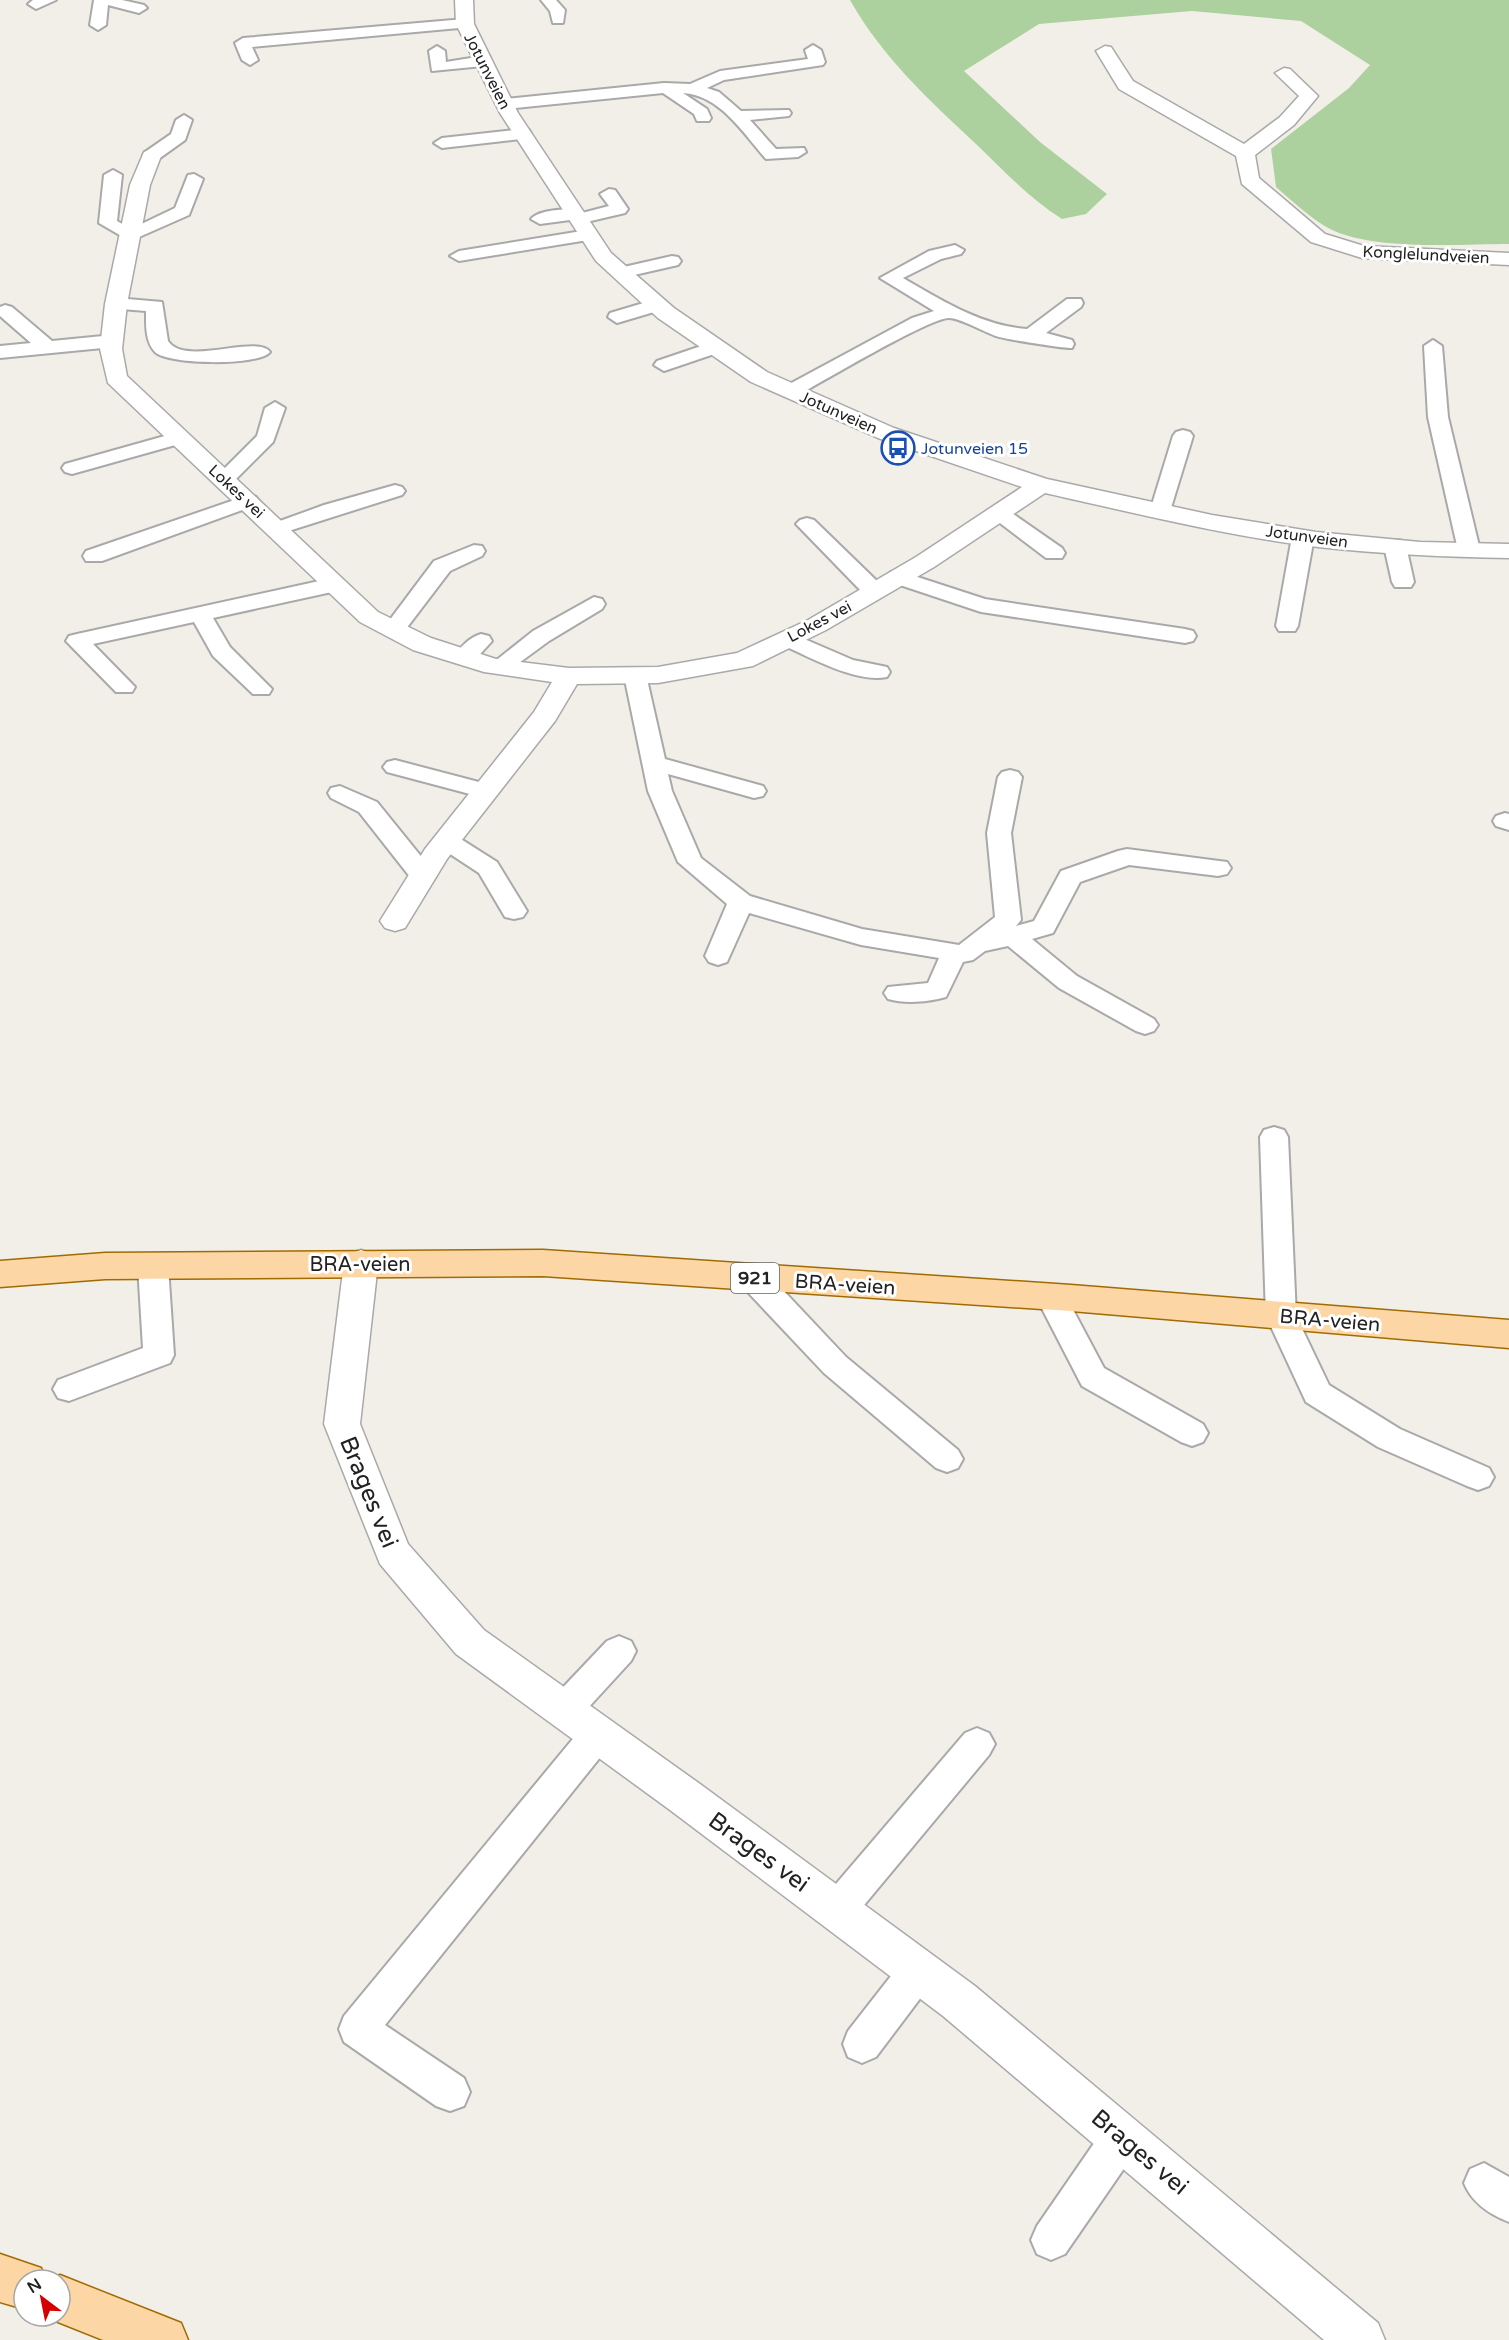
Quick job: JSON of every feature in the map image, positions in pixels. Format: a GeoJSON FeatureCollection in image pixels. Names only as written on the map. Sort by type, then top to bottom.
{"type":"FeatureCollection","features":[{"type":"Feature","properties":{"kind":"main road","name":"BRA-veien"},"geometry":{"type":"LineString","coordinates":[[0,1274],[105,1266],[543,1263],[1052,1297],[1509,1334]]}},
{"type":"Feature","properties":{"kind":"main road"},"geometry":{"type":"LineString","coordinates":[[72,2304],[164,2340]]}},
{"type":"Feature","properties":{"kind":"street","name":"Jotunveien"},"geometry":{"type":"LineString","coordinates":[[464,0],[465,24],[505,113],[603,257],[657,305],[759,377],[886,433],[1041,485],[1160,511],[1303,537],[1395,546],[1509,551]]}},
{"type":"Feature","properties":{"kind":"street"},"geometry":{"type":"LineString","coordinates":[[1105,51],[1126,85],[1245,153],[1287,121],[1310,96],[1284,73]]}},
{"type":"Feature","properties":{"kind":"street","name":"Konglelundveien"},"geometry":{"type":"LineString","coordinates":[[1245,153],[1249,180],[1318,238],[1362,252],[1509,259]]}},
{"type":"Feature","properties":{"kind":"street","name":"Lokes vei"},"geometry":{"type":"LineString","coordinates":[[151,156],[140,185],[116,304],[111,349],[116,378],[249,501],[333,585],[369,617],[422,644],[473,649],[500,666],[569,676],[658,675],[744,660],[788,639],[899,577],[1041,485]]}},
{"type":"Feature","properties":{"kind":"street"},"geometry":{"type":"LineString","coordinates":[[394,921],[447,841],[545,715],[569,676]]}},
{"type":"Feature","properties":{"kind":"street","name":"Brages vei"},"geometry":{"type":"LineString","coordinates":[[361,1263],[342,1424],[393,1553],[470,1642],[918,1971],[1122,2137],[1360,2340]]}},
{"type":"Feature","properties":{"kind":"lane"},"geometry":{"type":"LineString","coordinates":[[98,24],[101,0]]}},
{"type":"Feature","properties":{"kind":"lane"},"geometry":{"type":"LineString","coordinates":[[110,0],[120,5],[139,8]]}},
{"type":"Feature","properties":{"kind":"lane"},"geometry":{"type":"LineString","coordinates":[[464,0],[473,0]]}},
{"type":"Feature","properties":{"kind":"lane"},"geometry":{"type":"LineString","coordinates":[[548,0],[557,10],[558,20]]}},
{"type":"Feature","properties":{"kind":"lane"},"geometry":{"type":"LineString","coordinates":[[250,60],[243,43],[465,24]]}},
{"type":"Feature","properties":{"kind":"lane"},"geometry":{"type":"LineString","coordinates":[[693,89],[720,76],[817,62],[813,50]]}},
{"type":"Feature","properties":{"kind":"lane"},"geometry":{"type":"LineString","coordinates":[[436,51],[438,68],[483,61]]}},
{"type":"Feature","properties":{"kind":"lane"},"geometry":{"type":"LineString","coordinates":[[660,82],[701,112],[703,118]]}},
{"type":"Feature","properties":{"kind":"lane"},"geometry":{"type":"LineString","coordinates":[[505,113],[660,82],[713,95],[736,116],[771,155],[798,152]]}},
{"type":"Feature","properties":{"kind":"lane"},"geometry":{"type":"LineString","coordinates":[[441,143],[567,84]]}},
{"type":"Feature","properties":{"kind":"lane"},"geometry":{"type":"LineString","coordinates":[[736,116],[783,113]]}},
{"type":"Feature","properties":{"kind":"lane"},"geometry":{"type":"LineString","coordinates":[[151,156],[179,136],[184,120]]}},
{"type":"Feature","properties":{"kind":"lane"},"geometry":{"type":"LineString","coordinates":[[113,176],[108,223],[130,236],[183,211],[194,179]]}},
{"type":"Feature","properties":{"kind":"lane"},"geometry":{"type":"LineString","coordinates":[[459,256],[580,223],[619,209],[609,194]]}},
{"type":"Feature","properties":{"kind":"lane"},"geometry":{"type":"LineString","coordinates":[[540,219],[580,223]]}},
{"type":"Feature","properties":{"kind":"lane"},"geometry":{"type":"LineString","coordinates":[[955,250],[935,255],[889,278],[949,312],[1005,333],[1031,335],[1065,344]]}},
{"type":"Feature","properties":{"kind":"lane"},"geometry":{"type":"LineString","coordinates":[[621,273],[672,261]]}},
{"type":"Feature","properties":{"kind":"lane"},"geometry":{"type":"LineString","coordinates":[[1031,335],[1074,303]]}},
{"type":"Feature","properties":{"kind":"lane"},"geometry":{"type":"LineString","coordinates":[[116,304],[155,306],[158,340],[163,350],[177,355],[260,352]]}},
{"type":"Feature","properties":{"kind":"lane"},"geometry":{"type":"LineString","coordinates":[[617,317],[657,305]]}},
{"type":"Feature","properties":{"kind":"lane"},"geometry":{"type":"LineString","coordinates":[[5,311],[47,347]]}},
{"type":"Feature","properties":{"kind":"lane"},"geometry":{"type":"LineString","coordinates":[[791,391],[919,322],[949,312]]}},
{"type":"Feature","properties":{"kind":"lane"},"geometry":{"type":"LineString","coordinates":[[0,352],[113,341]]}},
{"type":"Feature","properties":{"kind":"lane"},"geometry":{"type":"LineString","coordinates":[[1433,346],[1438,417],[1469,550]]}},
{"type":"Feature","properties":{"kind":"lane"},"geometry":{"type":"LineString","coordinates":[[664,365],[716,347]]}},
{"type":"Feature","properties":{"kind":"lane"},"geometry":{"type":"LineString","coordinates":[[225,479],[266,438],[275,408]]}},
{"type":"Feature","properties":{"kind":"lane"},"geometry":{"type":"LineString","coordinates":[[1160,511],[1183,436]]}},
{"type":"Feature","properties":{"kind":"lane"},"geometry":{"type":"LineString","coordinates":[[72,468],[179,438]]}},
{"type":"Feature","properties":{"kind":"lane"},"geometry":{"type":"LineString","coordinates":[[276,529],[331,509],[395,492]]}},
{"type":"Feature","properties":{"kind":"lane"},"geometry":{"type":"LineString","coordinates":[[94,556],[249,501]]}},
{"type":"Feature","properties":{"kind":"lane"},"geometry":{"type":"LineString","coordinates":[[999,513],[1054,553]]}},
{"type":"Feature","properties":{"kind":"lane"},"geometry":{"type":"LineString","coordinates":[[807,524],[874,591]]}},
{"type":"Feature","properties":{"kind":"lane"},"geometry":{"type":"LineString","coordinates":[[1287,626],[1303,537]]}},
{"type":"Feature","properties":{"kind":"lane"},"geometry":{"type":"LineString","coordinates":[[1395,546],[1403,582]]}},
{"type":"Feature","properties":{"kind":"lane"},"geometry":{"type":"LineString","coordinates":[[394,629],[442,566],[474,550]]}},
{"type":"Feature","properties":{"kind":"lane"},"geometry":{"type":"LineString","coordinates":[[899,577],[981,605],[1185,636]]}},
{"type":"Feature","properties":{"kind":"lane"},"geometry":{"type":"LineString","coordinates":[[124,687],[77,641],[333,585]]}},
{"type":"Feature","properties":{"kind":"lane"},"geometry":{"type":"LineString","coordinates":[[500,666],[541,636],[594,604]]}},
{"type":"Feature","properties":{"kind":"lane"},"geometry":{"type":"LineString","coordinates":[[200,614],[221,651],[261,689]]}},
{"type":"Feature","properties":{"kind":"lane"},"geometry":{"type":"LineString","coordinates":[[788,639],[846,665],[879,672]]}},
{"type":"Feature","properties":{"kind":"lane"},"geometry":{"type":"LineString","coordinates":[[635,675],[660,791],[690,862],[741,902],[861,937],[963,950],[1044,927],[1070,877],[1127,857],[1218,868]]}},
{"type":"Feature","properties":{"kind":"lane"},"geometry":{"type":"LineString","coordinates":[[654,763],[754,791]]}},
{"type":"Feature","properties":{"kind":"lane"},"geometry":{"type":"LineString","coordinates":[[395,767],[485,791]]}},
{"type":"Feature","properties":{"kind":"lane"},"geometry":{"type":"LineString","coordinates":[[897,993],[937,991],[963,950],[1008,920],[999,833],[1010,777]]}},
{"type":"Feature","properties":{"kind":"lane"},"geometry":{"type":"LineString","coordinates":[[340,793],[368,807],[397,847],[423,876]]}},
{"type":"Feature","properties":{"kind":"lane"},"geometry":{"type":"LineString","coordinates":[[447,841],[488,868],[514,911]]}},
{"type":"Feature","properties":{"kind":"lane"},"geometry":{"type":"LineString","coordinates":[[718,956],[741,902]]}},
{"type":"Feature","properties":{"kind":"lane"},"geometry":{"type":"LineString","coordinates":[[1012,936],[1068,982],[1145,1025]]}},
{"type":"Feature","properties":{"kind":"lane"},"geometry":{"type":"LineString","coordinates":[[1274,1137],[1281,1316],[1317,1393],[1389,1438],[1478,1477]]}},
{"type":"Feature","properties":{"kind":"lane"},"geometry":{"type":"LineString","coordinates":[[69,1389],[159,1355],[153,1266]]}},
{"type":"Feature","properties":{"kind":"lane"},"geometry":{"type":"LineString","coordinates":[[753,1278],[835,1365],[947,1460]]}},
{"type":"Feature","properties":{"kind":"lane"},"geometry":{"type":"LineString","coordinates":[[1052,1297],[1093,1377],[1192,1433]]}},
{"type":"Feature","properties":{"kind":"lane"},"geometry":{"type":"LineString","coordinates":[[564,1710],[619,1651]]}},
{"type":"Feature","properties":{"kind":"lane"},"geometry":{"type":"LineString","coordinates":[[450,2092],[358,2029],[598,1734]]}},
{"type":"Feature","properties":{"kind":"lane"},"geometry":{"type":"LineString","coordinates":[[837,1910],[977,1744]]}},
{"type":"Feature","properties":{"kind":"lane"},"geometry":{"type":"LineString","coordinates":[[862,2044],[918,1971]]}},
{"type":"Feature","properties":{"kind":"lane"},"geometry":{"type":"LineString","coordinates":[[1051,2240],[1122,2137]]}},
{"type":"Feature","properties":{"kind":"green space"},"geometry":{"type":"Polygon","coordinates":[[[850,0],[1509,0],[1509,244],[1413,245],[1387,243],[1341,234],[1305,212],[1276,187],[1271,149],[1349,88],[1370,65],[1301,21],[1192,11],[1039,24],[964,71],[1040,142],[1107,194],[1086,214],[1062,219],[1017,184],[907,77],[877,40],[850,0]]]}},
{"type":"Feature","properties":{"kind":"place","name":"Jotunveien 15"},"geometry":{"type":"Point","coordinates":[898,448]}}]}
